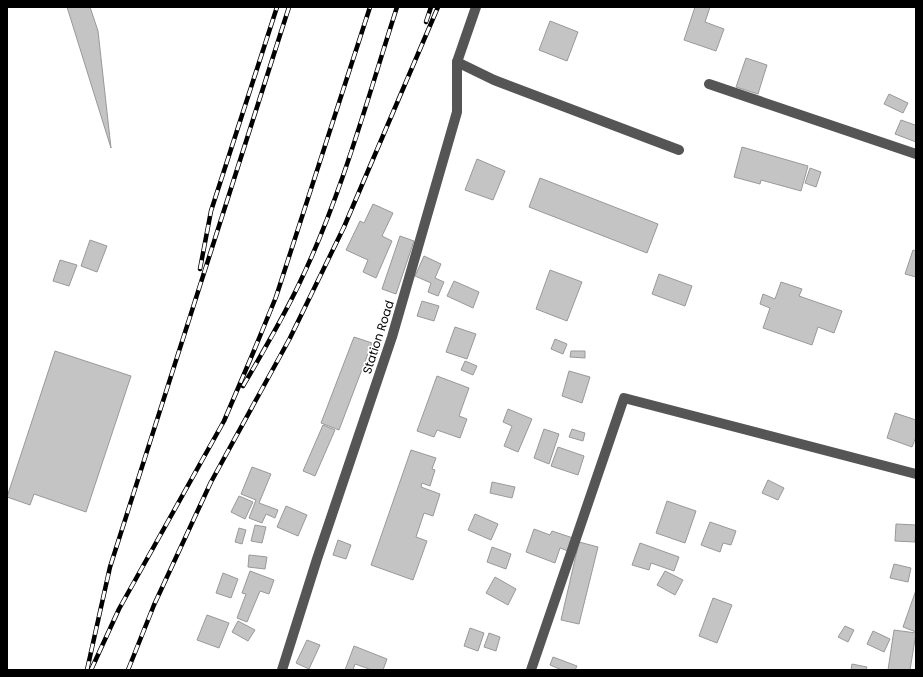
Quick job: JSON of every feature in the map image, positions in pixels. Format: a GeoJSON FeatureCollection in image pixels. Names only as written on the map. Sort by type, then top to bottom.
{"type":"FeatureCollection","features":[{"type":"Feature","properties":{"kind":"street","name":"Station Road"},"geometry":{"type":"LineString","coordinates":[[282,670],[317,559],[392,337],[457,112],[457,62],[476,7]]}},
{"type":"Feature","properties":{"kind":"street"},"geometry":{"type":"LineString","coordinates":[[457,62],[494,80],[679,150]]}},
{"type":"Feature","properties":{"kind":"street"},"geometry":{"type":"LineString","coordinates":[[709,84],[916,154]]}},
{"type":"Feature","properties":{"kind":"street"},"geometry":{"type":"LineString","coordinates":[[531,670],[624,398],[916,474]]}},
{"type":"Feature","properties":{"kind":"building"},"geometry":{"type":"Polygon","coordinates":[[[67,7],[90,7],[98,31],[111,148],[67,7]]]}},
{"type":"Feature","properties":{"kind":"building"},"geometry":{"type":"Polygon","coordinates":[[[695,7],[710,7],[705,22],[724,29],[716,51],[684,40],[695,7]]]}},
{"type":"Feature","properties":{"kind":"building"},"geometry":{"type":"Polygon","coordinates":[[[550,21],[578,32],[567,61],[539,50],[550,21]]]}},
{"type":"Feature","properties":{"kind":"building"},"geometry":{"type":"Polygon","coordinates":[[[746,58],[767,65],[758,94],[736,87],[746,58]]]}},
{"type":"Feature","properties":{"kind":"building"},"geometry":{"type":"Polygon","coordinates":[[[889,94],[908,103],[903,113],[884,104],[889,94]]]}},
{"type":"Feature","properties":{"kind":"building"},"geometry":{"type":"Polygon","coordinates":[[[901,120],[915,125],[916,124],[916,142],[895,134],[901,120]]]}},
{"type":"Feature","properties":{"kind":"building"},"geometry":{"type":"Polygon","coordinates":[[[742,147],[808,166],[801,191],[761,180],[760,184],[734,177],[742,147]]]}},
{"type":"Feature","properties":{"kind":"building"},"geometry":{"type":"Polygon","coordinates":[[[477,159],[505,171],[493,200],[465,190],[477,159]]]}},
{"type":"Feature","properties":{"kind":"building"},"geometry":{"type":"Polygon","coordinates":[[[810,168],[821,172],[816,187],[805,183],[810,168]]]}},
{"type":"Feature","properties":{"kind":"building"},"geometry":{"type":"Polygon","coordinates":[[[540,178],[658,224],[647,253],[529,207],[540,178]]]}},
{"type":"Feature","properties":{"kind":"building"},"geometry":{"type":"Polygon","coordinates":[[[373,204],[393,213],[382,236],[392,241],[376,278],[363,272],[368,260],[346,250],[360,221],[364,223],[373,204]]]}},
{"type":"Feature","properties":{"kind":"building"},"geometry":{"type":"Polygon","coordinates":[[[400,236],[414,241],[396,294],[382,289],[400,236]]]}},
{"type":"Feature","properties":{"kind":"building"},"geometry":{"type":"Polygon","coordinates":[[[90,240],[107,246],[97,272],[81,266],[90,240]]]}},
{"type":"Feature","properties":{"kind":"building"},"geometry":{"type":"Polygon","coordinates":[[[913,250],[916,251],[916,277],[905,274],[913,250]]]}},
{"type":"Feature","properties":{"kind":"building"},"geometry":{"type":"Polygon","coordinates":[[[424,256],[441,264],[435,278],[444,282],[438,296],[428,292],[431,283],[415,276],[424,256]]]}},
{"type":"Feature","properties":{"kind":"building"},"geometry":{"type":"Polygon","coordinates":[[[60,260],[77,265],[69,286],[53,281],[60,260]]]}},
{"type":"Feature","properties":{"kind":"building"},"geometry":{"type":"Polygon","coordinates":[[[550,270],[582,282],[567,321],[536,309],[550,270]]]}},
{"type":"Feature","properties":{"kind":"building"},"geometry":{"type":"Polygon","coordinates":[[[659,274],[692,286],[685,306],[652,294],[659,274]]]}},
{"type":"Feature","properties":{"kind":"building"},"geometry":{"type":"Polygon","coordinates":[[[454,281],[479,292],[473,308],[447,296],[454,281]]]}},
{"type":"Feature","properties":{"kind":"building"},"geometry":{"type":"Polygon","coordinates":[[[781,282],[802,289],[799,296],[842,311],[834,333],[818,327],[812,345],[763,328],[770,308],[760,304],[763,294],[775,299],[781,282]]]}},
{"type":"Feature","properties":{"kind":"building"},"geometry":{"type":"Polygon","coordinates":[[[422,301],[439,306],[434,321],[417,316],[422,301]]]}},
{"type":"Feature","properties":{"kind":"building"},"geometry":{"type":"Polygon","coordinates":[[[455,327],[476,334],[467,359],[446,352],[455,327]]]}},
{"type":"Feature","properties":{"kind":"building"},"geometry":{"type":"Polygon","coordinates":[[[354,337],[372,343],[339,430],[321,423],[354,337]]]}},
{"type":"Feature","properties":{"kind":"building"},"geometry":{"type":"Polygon","coordinates":[[[555,339],[567,344],[563,354],[551,349],[555,339]]]}},
{"type":"Feature","properties":{"kind":"building"},"geometry":{"type":"Polygon","coordinates":[[[55,351],[131,376],[86,512],[34,494],[30,505],[7,497],[55,351]]]}},
{"type":"Feature","properties":{"kind":"building"},"geometry":{"type":"Polygon","coordinates":[[[571,351],[585,351],[585,358],[570,357],[571,351]]]}},
{"type":"Feature","properties":{"kind":"building"},"geometry":{"type":"Polygon","coordinates":[[[465,361],[477,366],[473,375],[461,370],[465,361]]]}},
{"type":"Feature","properties":{"kind":"building"},"geometry":{"type":"Polygon","coordinates":[[[569,371],[590,377],[582,403],[562,396],[569,371]]]}},
{"type":"Feature","properties":{"kind":"building"},"geometry":{"type":"Polygon","coordinates":[[[437,376],[469,388],[459,416],[467,419],[460,438],[437,430],[434,437],[417,431],[437,376]]]}},
{"type":"Feature","properties":{"kind":"building"},"geometry":{"type":"Polygon","coordinates":[[[508,409],[532,419],[518,452],[504,446],[512,426],[503,422],[508,409]]]}},
{"type":"Feature","properties":{"kind":"building"},"geometry":{"type":"Polygon","coordinates":[[[895,413],[916,420],[916,437],[912,447],[887,438],[895,413]]]}},
{"type":"Feature","properties":{"kind":"building"},"geometry":{"type":"Polygon","coordinates":[[[323,425],[335,430],[315,476],[303,471],[323,425]]]}},
{"type":"Feature","properties":{"kind":"building"},"geometry":{"type":"Polygon","coordinates":[[[544,429],[559,434],[549,464],[534,458],[544,429]]]}},
{"type":"Feature","properties":{"kind":"building"},"geometry":{"type":"Polygon","coordinates":[[[572,429],[585,433],[583,441],[569,437],[572,429]]]}},
{"type":"Feature","properties":{"kind":"building"},"geometry":{"type":"Polygon","coordinates":[[[558,447],[584,456],[578,475],[551,466],[558,447]]]}},
{"type":"Feature","properties":{"kind":"building"},"geometry":{"type":"Polygon","coordinates":[[[411,450],[436,458],[432,469],[435,470],[430,486],[422,483],[421,487],[440,494],[433,516],[424,513],[416,537],[427,541],[413,580],[371,565],[411,450]]]}},
{"type":"Feature","properties":{"kind":"building"},"geometry":{"type":"Polygon","coordinates":[[[252,467],[271,474],[259,503],[278,510],[275,518],[266,514],[262,523],[249,518],[256,500],[241,494],[252,467]]]}},
{"type":"Feature","properties":{"kind":"building"},"geometry":{"type":"Polygon","coordinates":[[[768,480],[784,488],[778,500],[762,493],[768,480]]]}},
{"type":"Feature","properties":{"kind":"building"},"geometry":{"type":"Polygon","coordinates":[[[492,482],[515,487],[512,498],[490,493],[492,482]]]}},
{"type":"Feature","properties":{"kind":"building"},"geometry":{"type":"Polygon","coordinates":[[[239,496],[253,502],[245,519],[231,512],[239,496]]]}},
{"type":"Feature","properties":{"kind":"building"},"geometry":{"type":"Polygon","coordinates":[[[667,501],[696,511],[685,543],[656,533],[667,501]]]}},
{"type":"Feature","properties":{"kind":"building"},"geometry":{"type":"Polygon","coordinates":[[[286,506],[307,515],[298,536],[277,527],[286,506]]]}},
{"type":"Feature","properties":{"kind":"building"},"geometry":{"type":"Polygon","coordinates":[[[475,514],[498,524],[491,540],[468,530],[475,514]]]}},
{"type":"Feature","properties":{"kind":"building"},"geometry":{"type":"Polygon","coordinates":[[[710,522],[736,531],[731,545],[723,543],[720,552],[701,545],[710,522]]]}},
{"type":"Feature","properties":{"kind":"building"},"geometry":{"type":"Polygon","coordinates":[[[896,524],[916,525],[915,542],[895,541],[896,524]]]}},
{"type":"Feature","properties":{"kind":"building"},"geometry":{"type":"Polygon","coordinates":[[[255,525],[266,527],[262,543],[251,541],[255,525]]]}},
{"type":"Feature","properties":{"kind":"building"},"geometry":{"type":"Polygon","coordinates":[[[239,528],[246,530],[242,544],[235,542],[239,528]]]}},
{"type":"Feature","properties":{"kind":"building"},"geometry":{"type":"Polygon","coordinates":[[[534,529],[550,535],[552,531],[573,538],[568,551],[560,548],[555,563],[526,552],[534,529]]]}},
{"type":"Feature","properties":{"kind":"building"},"geometry":{"type":"Polygon","coordinates":[[[338,540],[351,545],[346,559],[333,555],[338,540]]]}},
{"type":"Feature","properties":{"kind":"building"},"geometry":{"type":"Polygon","coordinates":[[[579,542],[598,547],[579,624],[561,620],[579,542]]]}},
{"type":"Feature","properties":{"kind":"building"},"geometry":{"type":"Polygon","coordinates":[[[640,543],[679,557],[674,571],[651,563],[649,570],[632,565],[640,543]]]}},
{"type":"Feature","properties":{"kind":"building"},"geometry":{"type":"Polygon","coordinates":[[[492,547],[511,554],[506,569],[487,562],[492,547]]]}},
{"type":"Feature","properties":{"kind":"building"},"geometry":{"type":"Polygon","coordinates":[[[249,555],[267,557],[265,569],[248,567],[249,555]]]}},
{"type":"Feature","properties":{"kind":"building"},"geometry":{"type":"Polygon","coordinates":[[[894,564],[911,568],[908,582],[890,578],[894,564]]]}},
{"type":"Feature","properties":{"kind":"building"},"geometry":{"type":"Polygon","coordinates":[[[250,571],[274,580],[269,594],[260,591],[247,622],[237,618],[246,594],[242,593],[250,571]]]}},
{"type":"Feature","properties":{"kind":"building"},"geometry":{"type":"Polygon","coordinates":[[[665,571],[683,580],[675,595],[657,585],[665,571]]]}},
{"type":"Feature","properties":{"kind":"building"},"geometry":{"type":"Polygon","coordinates":[[[223,573],[238,579],[231,598],[216,593],[223,573]]]}},
{"type":"Feature","properties":{"kind":"building"},"geometry":{"type":"Polygon","coordinates":[[[495,577],[516,589],[508,605],[486,593],[495,577]]]}},
{"type":"Feature","properties":{"kind":"building"},"geometry":{"type":"Polygon","coordinates":[[[916,590],[916,632],[903,627],[916,590]]]}},
{"type":"Feature","properties":{"kind":"building"},"geometry":{"type":"Polygon","coordinates":[[[713,598],[732,605],[717,643],[699,636],[713,598]]]}},
{"type":"Feature","properties":{"kind":"building"},"geometry":{"type":"Polygon","coordinates":[[[207,615],[229,623],[219,648],[197,640],[207,615]]]}},
{"type":"Feature","properties":{"kind":"building"},"geometry":{"type":"Polygon","coordinates":[[[238,621],[255,630],[248,641],[232,632],[238,621]]]}},
{"type":"Feature","properties":{"kind":"building"},"geometry":{"type":"Polygon","coordinates":[[[845,626],[854,630],[848,642],[838,637],[845,626]]]}},
{"type":"Feature","properties":{"kind":"building"},"geometry":{"type":"Polygon","coordinates":[[[470,628],[484,633],[478,651],[464,646],[470,628]]]}},
{"type":"Feature","properties":{"kind":"building"},"geometry":{"type":"Polygon","coordinates":[[[894,630],[916,633],[910,670],[888,670],[894,630]]]}},
{"type":"Feature","properties":{"kind":"building"},"geometry":{"type":"Polygon","coordinates":[[[873,631],[890,639],[884,652],[867,644],[873,631]]]}},
{"type":"Feature","properties":{"kind":"building"},"geometry":{"type":"Polygon","coordinates":[[[489,633],[500,637],[496,651],[484,647],[489,633]]]}},
{"type":"Feature","properties":{"kind":"building"},"geometry":{"type":"Polygon","coordinates":[[[307,640],[320,645],[309,669],[296,663],[307,640]]]}},
{"type":"Feature","properties":{"kind":"building"},"geometry":{"type":"Polygon","coordinates":[[[354,646],[387,659],[383,670],[372,670],[355,664],[353,670],[345,670],[354,646]]]}},
{"type":"Feature","properties":{"kind":"building"},"geometry":{"type":"Polygon","coordinates":[[[553,657],[577,666],[575,670],[562,670],[550,665],[553,657]]]}},
{"type":"Feature","properties":{"kind":"building"},"geometry":{"type":"Polygon","coordinates":[[[852,664],[867,667],[866,670],[851,670],[852,664]]]}},
{"type":"Feature","properties":{"kind":"railway"},"geometry":{"type":"LineString","coordinates":[[200,269],[211,211],[277,7]]}},
{"type":"Feature","properties":{"kind":"railway"},"geometry":{"type":"LineString","coordinates":[[87,670],[110,567],[289,7]]}},
{"type":"Feature","properties":{"kind":"railway"},"geometry":{"type":"LineString","coordinates":[[91,670],[119,609],[224,421],[253,353],[276,297],[370,7]]}},
{"type":"Feature","properties":{"kind":"railway"},"geometry":{"type":"LineString","coordinates":[[243,386],[287,309],[315,249],[353,146],[397,7]]}},
{"type":"Feature","properties":{"kind":"railway"},"geometry":{"type":"LineString","coordinates":[[426,22],[431,7]]}},
{"type":"Feature","properties":{"kind":"railway"},"geometry":{"type":"LineString","coordinates":[[128,670],[154,605],[211,482],[290,338],[344,227],[438,7]]}}]}
